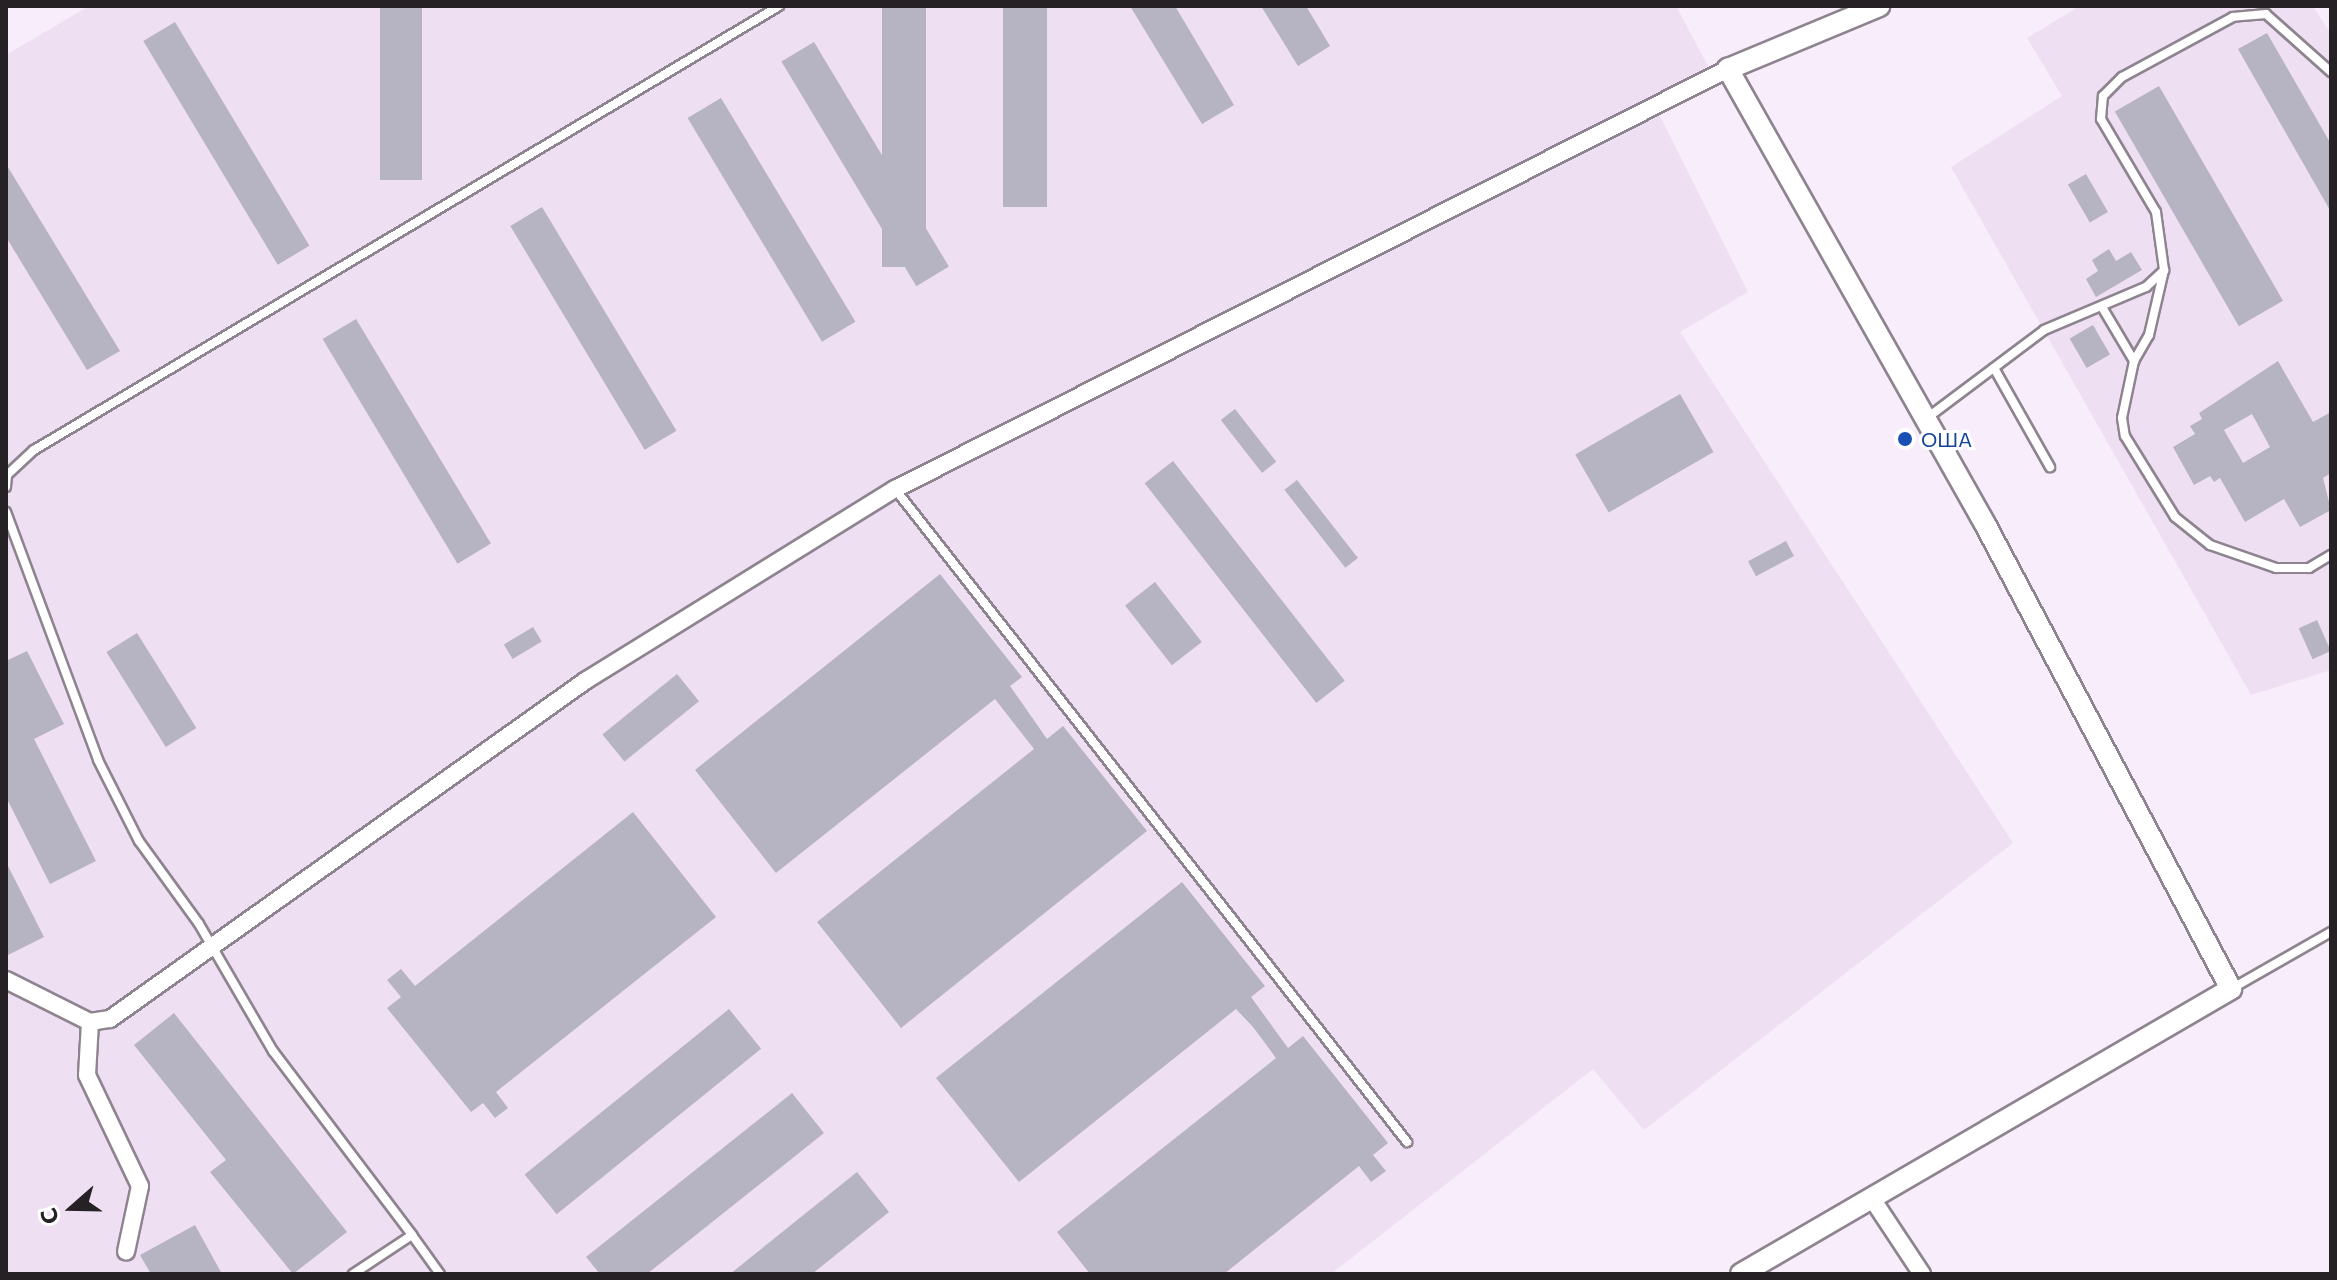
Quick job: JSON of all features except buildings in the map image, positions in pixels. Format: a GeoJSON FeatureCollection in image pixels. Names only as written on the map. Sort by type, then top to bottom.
{"type":"FeatureCollection","features":[{"type":"Feature","properties":{"kind":"street"},"geometry":{"type":"LineString","coordinates":[[6,980],[90,1022],[110,1019],[585,681],[895,489],[1728,69],[1879,6]]}},
{"type":"Feature","properties":{"kind":"street"},"geometry":{"type":"LineString","coordinates":[[1728,69],[1926,418],[2231,989],[1741,1274]]}},
{"type":"Feature","properties":{"kind":"street"},"geometry":{"type":"LineString","coordinates":[[90,1022],[87,1075],[140,1186],[126,1252]]}},
{"type":"Feature","properties":{"kind":"street"},"geometry":{"type":"LineString","coordinates":[[1873,1200],[1922,1274]]}},
{"type":"Feature","properties":{"kind":"lane"},"geometry":{"type":"LineString","coordinates":[[6,487],[7,475],[34,450],[779,6]]}},
{"type":"Feature","properties":{"kind":"lane"},"geometry":{"type":"LineString","coordinates":[[2331,72],[2266,14],[2233,17],[2122,77],[2103,96],[2101,119],[2156,212],[2164,270],[2149,335],[2134,361],[2122,418],[2125,436],[2175,517],[2210,545],[2276,568],[2309,568],[2331,555]]}},
{"type":"Feature","properties":{"kind":"lane"},"geometry":{"type":"LineString","coordinates":[[1926,418],[2071,313],[2102,307],[2146,287],[2164,270]]}},
{"type":"Feature","properties":{"kind":"lane"},"geometry":{"type":"LineString","coordinates":[[2102,307],[2134,361]]}},
{"type":"Feature","properties":{"kind":"lane"},"geometry":{"type":"LineString","coordinates":[[1994,368],[2050,467]]}},
{"type":"Feature","properties":{"kind":"lane"},"geometry":{"type":"LineString","coordinates":[[895,489],[1407,1142]]}},
{"type":"Feature","properties":{"kind":"lane"},"geometry":{"type":"LineString","coordinates":[[6,512],[98,760],[139,841],[211,945],[273,1051],[440,1274]]}},
{"type":"Feature","properties":{"kind":"lane"},"geometry":{"type":"LineString","coordinates":[[2231,989],[2331,932]]}},
{"type":"Feature","properties":{"kind":"lane"},"geometry":{"type":"LineString","coordinates":[[353,1274],[412,1235]]}},
{"type":"Feature","properties":{"kind":"shaded area"},"geometry":{"type":"Polygon","coordinates":[[[89,6],[1676,6],[1717,83],[1659,114],[1748,292],[1680,332],[2013,843],[1644,1130],[1593,1069],[1331,1274],[6,1274],[6,55],[89,6]]]}},
{"type":"Feature","properties":{"kind":"shaded area"},"geometry":{"type":"Polygon","coordinates":[[[2080,6],[2313,6],[2331,34],[2331,670],[2251,695],[1951,167],[2062,96],[2027,38],[2080,6]]]}},
{"type":"Feature","properties":{"kind":"place","name":"ОША"},"geometry":{"type":"Point","coordinates":[1905,439]}}]}
